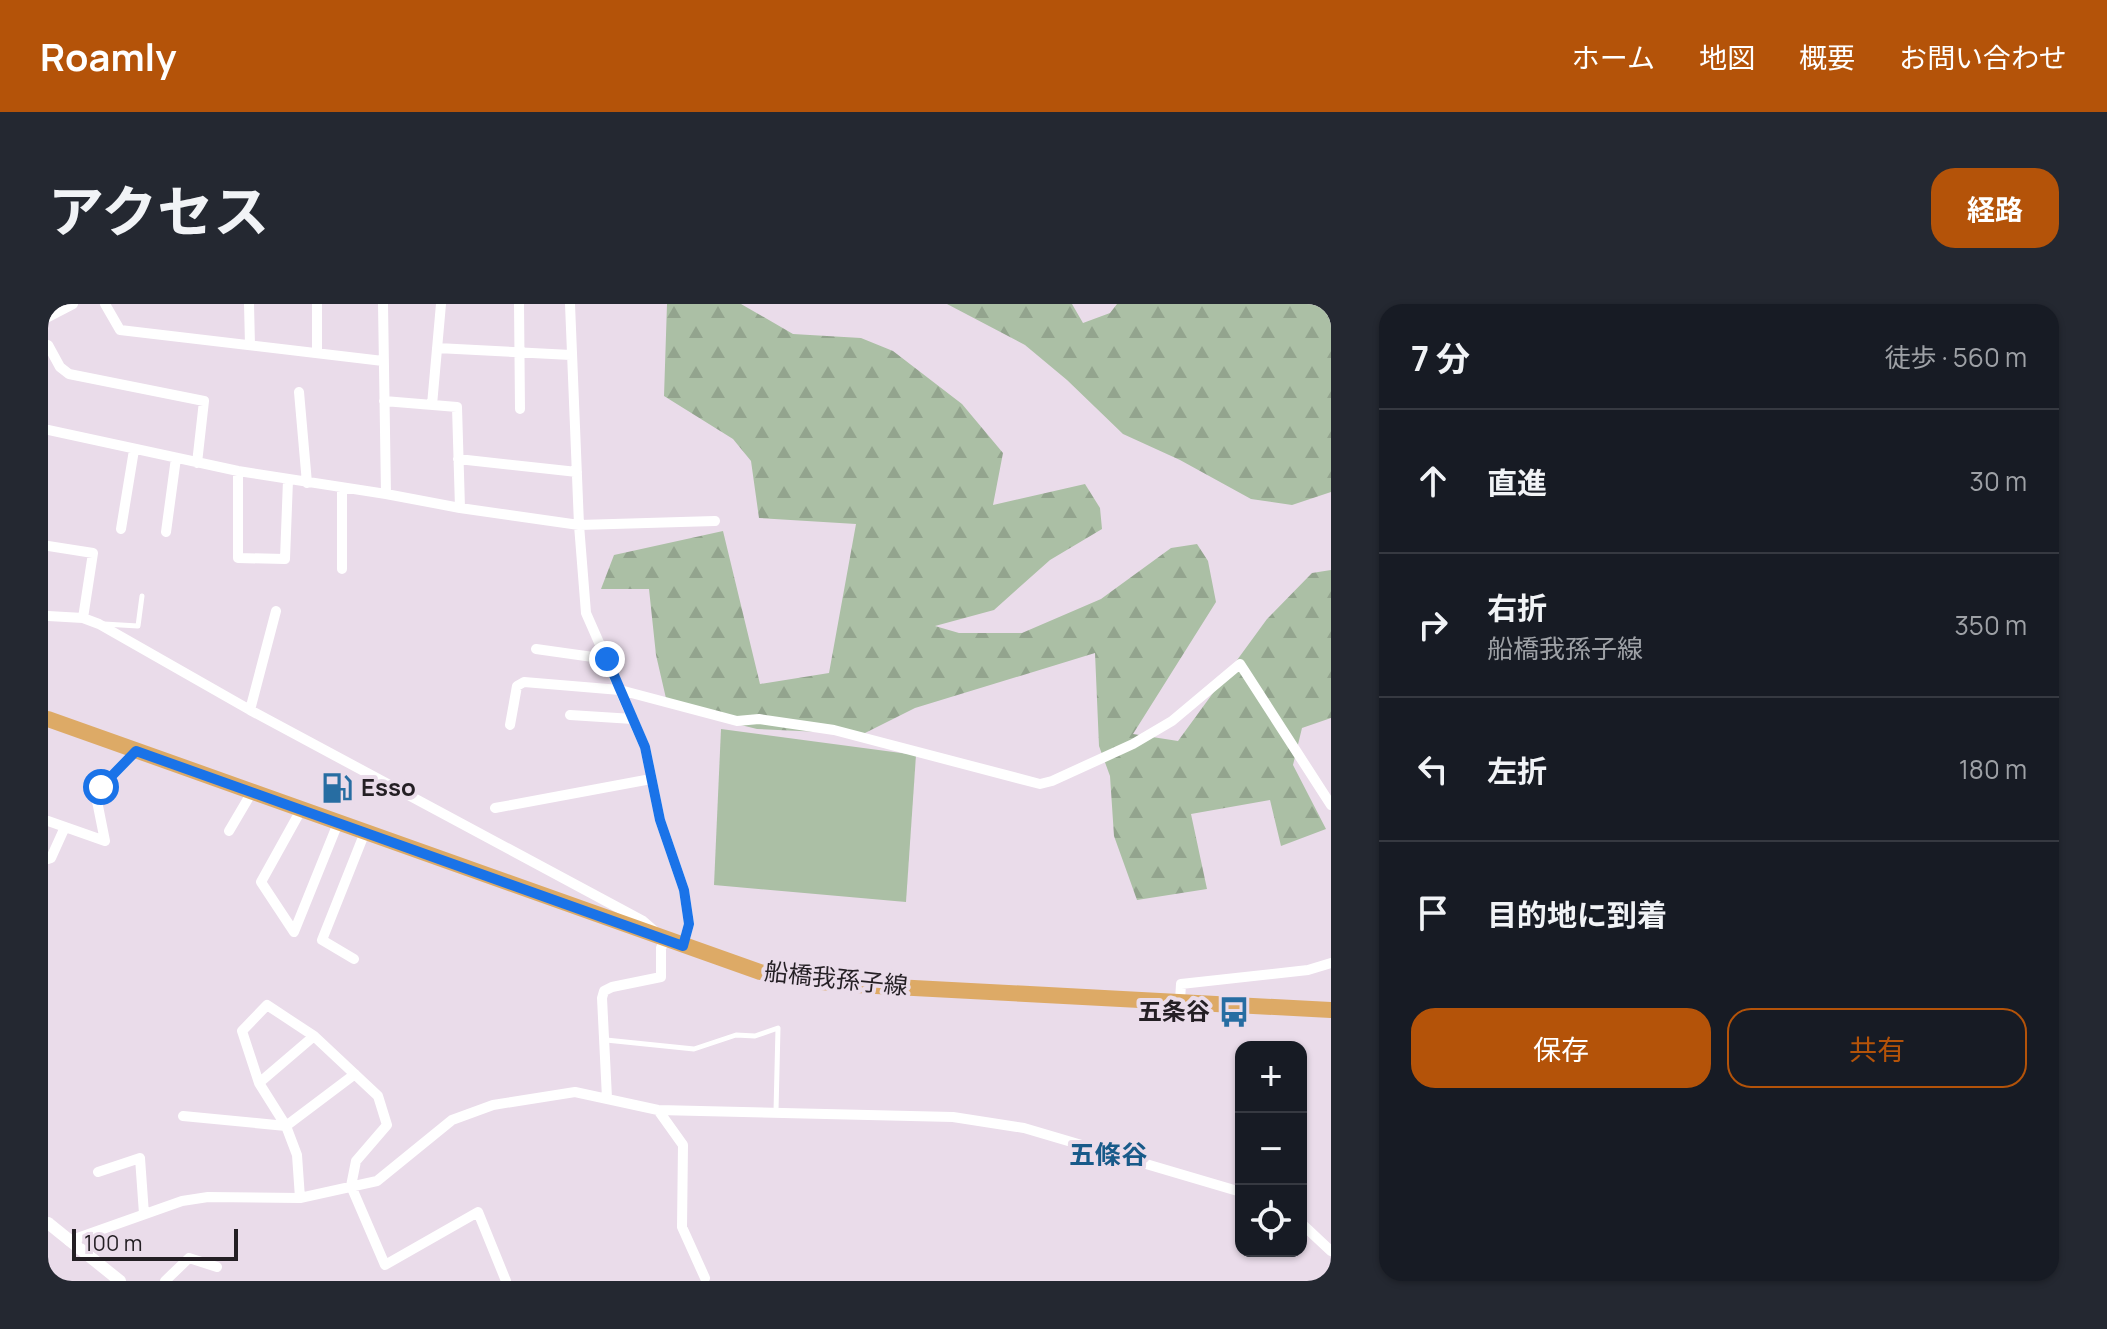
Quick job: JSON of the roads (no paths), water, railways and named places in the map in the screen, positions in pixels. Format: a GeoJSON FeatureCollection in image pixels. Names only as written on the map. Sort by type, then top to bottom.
{"type":"FeatureCollection","features":[{"type":"Feature","properties":{"kind":"main road","name":"船橋我孫子線"},"geometry":{"type":"LineString","coordinates":[[48,719],[760,972],[809,981],[1331,1010]]}},
{"type":"Feature","properties":{"kind":"street"},"geometry":{"type":"LineString","coordinates":[[48,317],[73,304]]}},
{"type":"Feature","properties":{"kind":"street"},"geometry":{"type":"LineString","coordinates":[[105,304],[120,330],[383,361]]}},
{"type":"Feature","properties":{"kind":"street"},"geometry":{"type":"LineString","coordinates":[[249,304],[250,345]]}},
{"type":"Feature","properties":{"kind":"street"},"geometry":{"type":"LineString","coordinates":[[317,304],[317,353]]}},
{"type":"Feature","properties":{"kind":"street"},"geometry":{"type":"LineString","coordinates":[[383,304],[386,494]]}},
{"type":"Feature","properties":{"kind":"street"},"geometry":{"type":"LineString","coordinates":[[432,405],[441,304]]}},
{"type":"Feature","properties":{"kind":"street"},"geometry":{"type":"LineString","coordinates":[[519,304],[520,409]]}},
{"type":"Feature","properties":{"kind":"street"},"geometry":{"type":"LineString","coordinates":[[570,304],[579,525],[586,613],[645,747],[660,820],[684,890],[689,924],[683,946]]}},
{"type":"Feature","properties":{"kind":"street"},"geometry":{"type":"LineString","coordinates":[[48,345],[60,367],[69,374],[204,401],[197,463]]}},
{"type":"Feature","properties":{"kind":"street"},"geometry":{"type":"LineString","coordinates":[[437,348],[571,355]]}},
{"type":"Feature","properties":{"kind":"street"},"geometry":{"type":"LineString","coordinates":[[299,392],[307,483]]}},
{"type":"Feature","properties":{"kind":"street"},"geometry":{"type":"LineString","coordinates":[[384,401],[457,407],[460,508]]}},
{"type":"Feature","properties":{"kind":"street"},"geometry":{"type":"LineString","coordinates":[[48,430],[288,480],[579,525],[715,521]]}},
{"type":"Feature","properties":{"kind":"street"},"geometry":{"type":"LineString","coordinates":[[121,529],[134,450]]}},
{"type":"Feature","properties":{"kind":"street"},"geometry":{"type":"LineString","coordinates":[[166,532],[176,458]]}},
{"type":"Feature","properties":{"kind":"street"},"geometry":{"type":"LineString","coordinates":[[458,459],[577,472]]}},
{"type":"Feature","properties":{"kind":"street"},"geometry":{"type":"LineString","coordinates":[[238,471],[238,558],[285,559],[288,480]]}},
{"type":"Feature","properties":{"kind":"street"},"geometry":{"type":"LineString","coordinates":[[342,489],[342,569]]}},
{"type":"Feature","properties":{"kind":"street"},"geometry":{"type":"LineString","coordinates":[[48,546],[93,553],[83,618]]}},
{"type":"Feature","properties":{"kind":"street"},"geometry":{"type":"LineString","coordinates":[[250,710],[276,611]]}},
{"type":"Feature","properties":{"kind":"street"},"geometry":{"type":"LineString","coordinates":[[48,616],[83,618],[99,624],[250,710],[593,891],[643,921],[665,940],[661,948],[661,977],[604,991],[607,1098]]}},
{"type":"Feature","properties":{"kind":"street"},"geometry":{"type":"LineString","coordinates":[[536,649],[607,659]]}},
{"type":"Feature","properties":{"kind":"street"},"geometry":{"type":"LineString","coordinates":[[510,725],[517,686],[524,682],[620,690],[737,721],[759,719],[834,730],[1040,784],[1133,744],[1172,721],[1240,664],[1331,805]]}},
{"type":"Feature","properties":{"kind":"street"},"geometry":{"type":"LineString","coordinates":[[570,715],[633,719]]}},
{"type":"Feature","properties":{"kind":"street"},"geometry":{"type":"LineString","coordinates":[[48,821],[105,841],[96,796],[136,751]]}},
{"type":"Feature","properties":{"kind":"street"},"geometry":{"type":"LineString","coordinates":[[495,808],[651,779]]}},
{"type":"Feature","properties":{"kind":"street"},"geometry":{"type":"LineString","coordinates":[[229,831],[252,792]]}},
{"type":"Feature","properties":{"kind":"street"},"geometry":{"type":"LineString","coordinates":[[301,810],[261,882],[294,932],[338,823]]}},
{"type":"Feature","properties":{"kind":"street"},"geometry":{"type":"LineString","coordinates":[[48,859],[65,827]]}},
{"type":"Feature","properties":{"kind":"street"},"geometry":{"type":"LineString","coordinates":[[354,959],[322,940],[365,832]]}},
{"type":"Feature","properties":{"kind":"street"},"geometry":{"type":"LineString","coordinates":[[1180,1001],[1181,984],[1308,970],[1331,963]]}},
{"type":"Feature","properties":{"kind":"street"},"geometry":{"type":"LineString","coordinates":[[300,1198],[297,1155],[286,1126],[259,1083],[242,1031],[267,1005],[314,1036],[378,1096],[387,1125],[356,1161],[351,1186],[385,1265],[478,1212],[506,1281]]}},
{"type":"Feature","properties":{"kind":"street"},"geometry":{"type":"LineString","coordinates":[[259,1083],[314,1036]]}},
{"type":"Feature","properties":{"kind":"street"},"geometry":{"type":"LineString","coordinates":[[183,1116],[286,1126],[355,1074]]}},
{"type":"Feature","properties":{"kind":"street"},"geometry":{"type":"LineString","coordinates":[[69,1241],[182,1201],[208,1197],[300,1198],[377,1181],[452,1120],[493,1105],[575,1092],[658,1110],[953,1117],[1024,1128],[1235,1190]]}},
{"type":"Feature","properties":{"kind":"street"},"geometry":{"type":"LineString","coordinates":[[658,1110],[683,1145],[682,1227],[705,1278]]}},
{"type":"Feature","properties":{"kind":"street"},"geometry":{"type":"LineString","coordinates":[[98,1172],[140,1158],[144,1214]]}},
{"type":"Feature","properties":{"kind":"street"},"geometry":{"type":"LineString","coordinates":[[48,1223],[120,1281]]}},
{"type":"Feature","properties":{"kind":"street"},"geometry":{"type":"LineString","coordinates":[[1307,1229],[1331,1251]]}},
{"type":"Feature","properties":{"kind":"street"},"geometry":{"type":"LineString","coordinates":[[165,1281],[189,1258],[217,1267]]}},
{"type":"Feature","properties":{"kind":"lane"},"geometry":{"type":"LineString","coordinates":[[99,624],[138,626],[142,596]]}},
{"type":"Feature","properties":{"kind":"lane"},"geometry":{"type":"LineString","coordinates":[[606,1040],[694,1049],[736,1035],[755,1036],[778,1028],[776,1113]]}},
{"type":"Feature","properties":{"kind":"place","name":"Esso"},"geometry":{"type":"Point","coordinates":[337,788]}},
{"type":"Feature","properties":{"kind":"place","name":"五条谷"},"geometry":{"type":"Point","coordinates":[1234,1012]}},
{"type":"Feature","properties":{"kind":"district","name":"五條谷"},"geometry":{"type":"Point","coordinates":[1108,1155]}}]}
